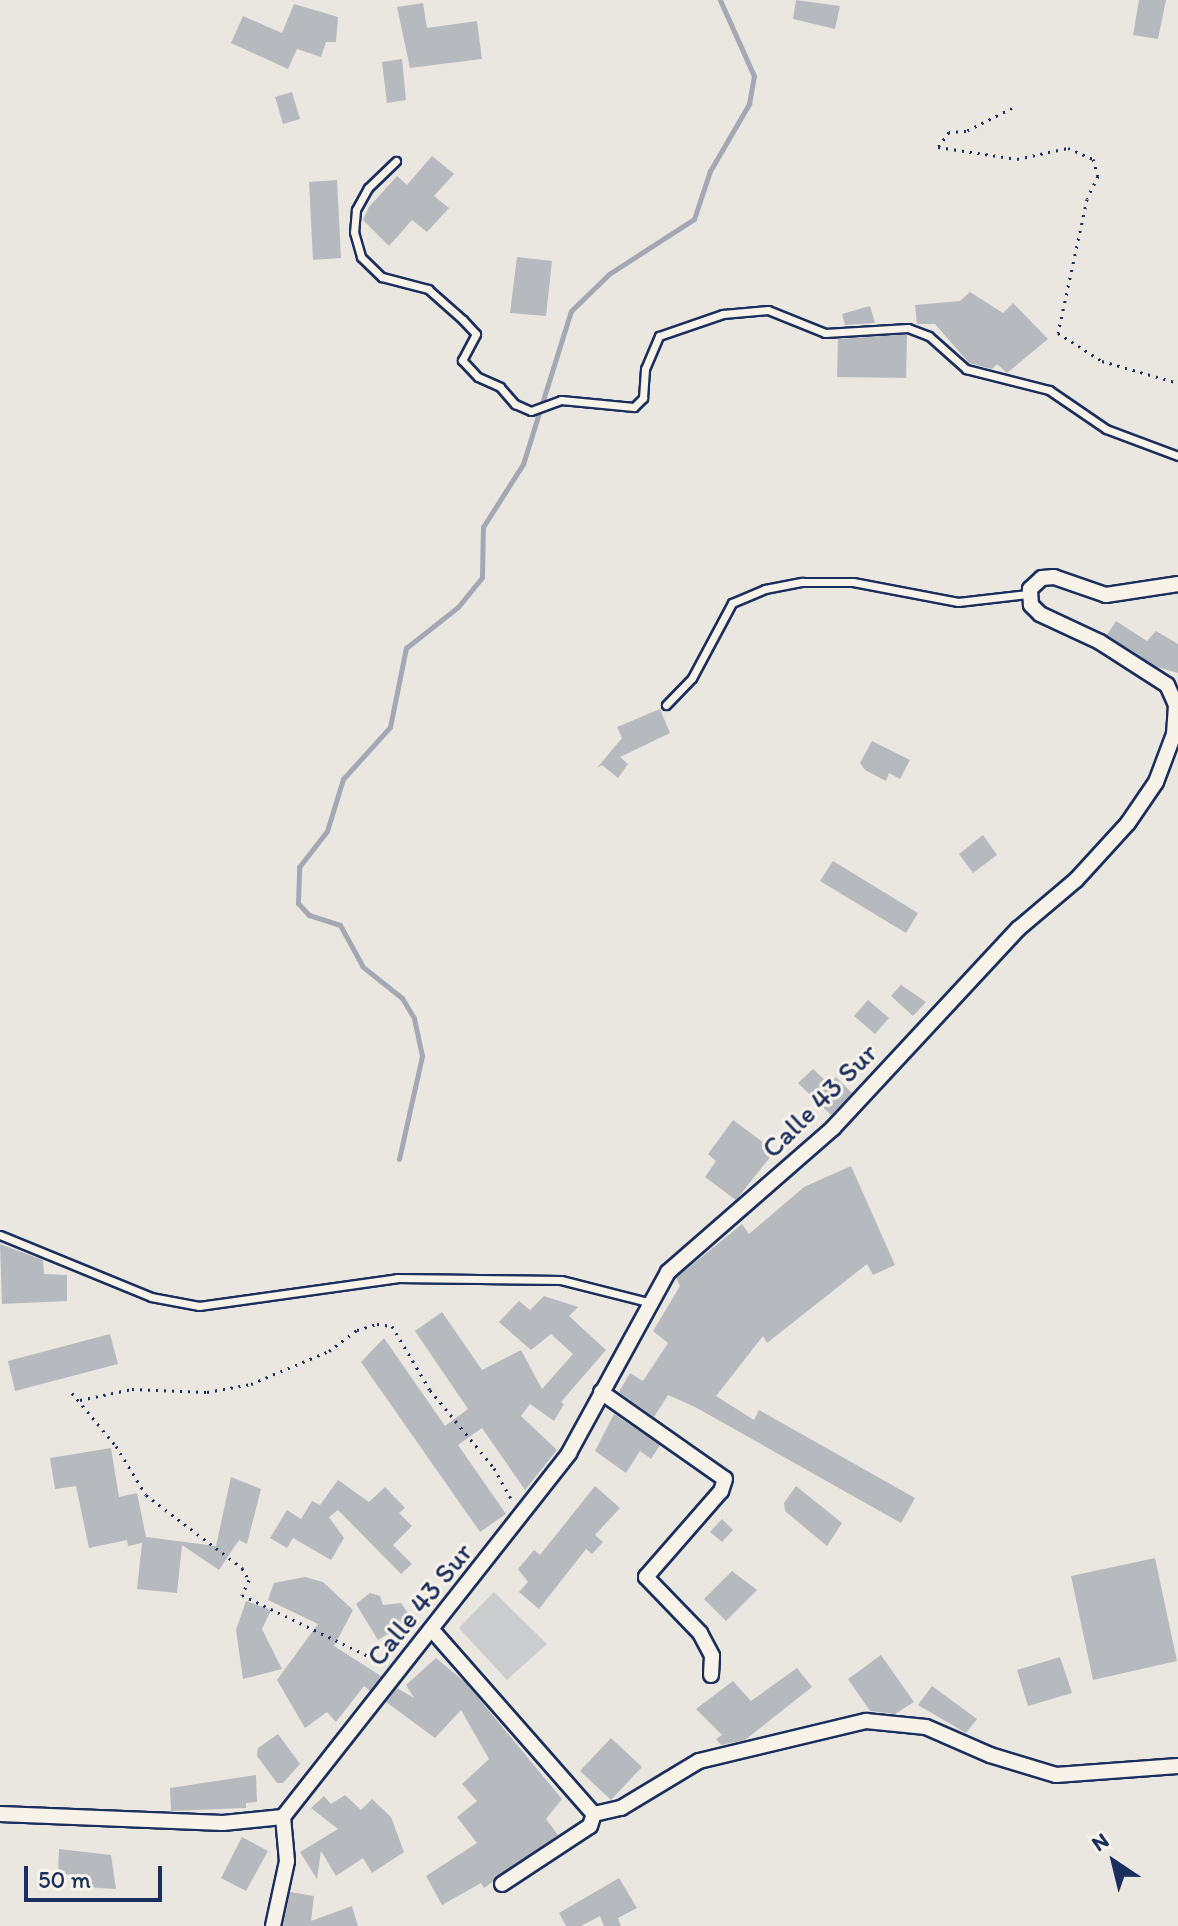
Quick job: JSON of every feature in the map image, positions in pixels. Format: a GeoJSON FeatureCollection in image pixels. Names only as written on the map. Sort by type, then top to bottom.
{"type":"FeatureCollection","features":[{"type":"Feature","properties":{"kind":"street"},"geometry":{"type":"LineString","coordinates":[[1028,594],[1042,578],[1054,577],[1106,595],[1178,584]]}},
{"type":"Feature","properties":{"kind":"street","name":"Calle 43 Sur"},"geometry":{"type":"LineString","coordinates":[[283,1817],[523,1517],[569,1453],[647,1302],[668,1272],[833,1128],[1018,929],[1076,880],[1128,823],[1156,782],[1174,734],[1176,705],[1167,685],[1100,642],[1040,614],[1028,594]]}},
{"type":"Feature","properties":{"kind":"street"},"geometry":{"type":"LineString","coordinates":[[601,1392],[725,1479],[721,1491],[646,1577],[700,1633],[712,1656],[711,1675]]}},
{"type":"Feature","properties":{"kind":"street"},"geometry":{"type":"LineString","coordinates":[[433,1631],[594,1814]]}},
{"type":"Feature","properties":{"kind":"street"},"geometry":{"type":"LineString","coordinates":[[594,1814],[621,1808],[699,1761],[866,1721],[926,1727],[990,1755],[1056,1775],[1178,1766]]}},
{"type":"Feature","properties":{"kind":"street"},"geometry":{"type":"LineString","coordinates":[[0,1814],[223,1823],[283,1817],[287,1861],[273,1926]]}},
{"type":"Feature","properties":{"kind":"street"},"geometry":{"type":"LineString","coordinates":[[502,1884],[590,1826],[594,1814]]}},
{"type":"Feature","properties":{"kind":"lane"},"geometry":{"type":"LineString","coordinates":[[396,161],[368,188],[356,210],[354,232],[361,257],[382,277],[428,289],[463,320],[476,334],[462,360],[478,377],[500,387],[515,404],[531,411],[561,400],[634,407],[643,398],[645,369],[659,336],[723,314],[768,310],[825,333],[908,328],[929,336],[966,369],[1049,390],[1106,429],[1178,456]]}},
{"type":"Feature","properties":{"kind":"lane"},"geometry":{"type":"LineString","coordinates":[[666,705],[692,678],[732,603],[765,589],[802,582],[853,582],[958,602],[1028,594]]}},
{"type":"Feature","properties":{"kind":"lane"},"geometry":{"type":"LineString","coordinates":[[0,1235],[151,1297],[199,1306],[397,1278],[561,1280],[647,1302]]}},
{"type":"Feature","properties":{"kind":"path"},"geometry":{"type":"LineString","coordinates":[[1012,108],[966,131],[949,132],[938,147],[1028,159],[1068,148],[1093,159],[1098,176],[1087,199],[1058,333],[1102,361],[1149,379],[1178,383]]}},
{"type":"Feature","properties":{"kind":"path"},"geometry":{"type":"LineString","coordinates":[[80,1400],[132,1389],[207,1392],[251,1384],[329,1351],[357,1330],[392,1326],[423,1380],[494,1468],[523,1517]]}},
{"type":"Feature","properties":{"kind":"path"},"geometry":{"type":"LineString","coordinates":[[72,1393],[146,1495],[242,1568],[249,1580],[242,1595],[399,1671]]}},
{"type":"Feature","properties":{"kind":"shaded area"},"geometry":{"type":"Polygon","coordinates":[[[494,1592],[547,1644],[507,1680],[459,1628],[494,1592]]]}},
{"type":"Feature","properties":{"kind":"building"},"geometry":{"type":"Polygon","coordinates":[[[796,0],[840,6],[835,29],[793,19],[796,0]]]}},
{"type":"Feature","properties":{"kind":"building"},"geometry":{"type":"Polygon","coordinates":[[[1139,0],[1166,0],[1158,39],[1133,35],[1139,0]]]}},
{"type":"Feature","properties":{"kind":"building"},"geometry":{"type":"Polygon","coordinates":[[[423,3],[427,28],[477,21],[482,59],[410,68],[397,7],[423,3]]]}},
{"type":"Feature","properties":{"kind":"building"},"geometry":{"type":"Polygon","coordinates":[[[294,4],[338,17],[336,42],[326,42],[321,57],[297,49],[288,69],[231,43],[243,16],[282,33],[294,4]]]}},
{"type":"Feature","properties":{"kind":"building"},"geometry":{"type":"Polygon","coordinates":[[[402,59],[406,100],[387,103],[382,62],[402,59]]]}},
{"type":"Feature","properties":{"kind":"building"},"geometry":{"type":"Polygon","coordinates":[[[292,92],[300,119],[283,124],[275,97],[292,92]]]}},
{"type":"Feature","properties":{"kind":"building"},"geometry":{"type":"Polygon","coordinates":[[[432,156],[454,174],[434,196],[449,208],[427,232],[412,220],[389,246],[363,220],[369,207],[397,176],[407,185],[432,156]]]}},
{"type":"Feature","properties":{"kind":"building"},"geometry":{"type":"Polygon","coordinates":[[[337,180],[341,258],[313,260],[309,182],[337,180]]]}},
{"type":"Feature","properties":{"kind":"building"},"geometry":{"type":"Polygon","coordinates":[[[517,257],[552,261],[546,316],[510,313],[517,257]]]}},
{"type":"Feature","properties":{"kind":"building"},"geometry":{"type":"Polygon","coordinates":[[[970,292],[1003,313],[1013,303],[1048,339],[1007,373],[997,364],[992,369],[969,363],[935,324],[917,324],[915,305],[960,301],[970,292]]]}},
{"type":"Feature","properties":{"kind":"building"},"geometry":{"type":"Polygon","coordinates":[[[870,306],[875,323],[845,325],[842,314],[870,306]]]}},
{"type":"Feature","properties":{"kind":"building"},"geometry":{"type":"Polygon","coordinates":[[[907,335],[906,378],[837,377],[838,339],[907,335]]]}},
{"type":"Feature","properties":{"kind":"building"},"geometry":{"type":"Polygon","coordinates":[[[1116,621],[1147,641],[1156,631],[1178,644],[1178,673],[1157,667],[1107,635],[1116,621]]]}},
{"type":"Feature","properties":{"kind":"building"},"geometry":{"type":"Polygon","coordinates":[[[660,709],[670,733],[620,757],[628,764],[618,778],[602,765],[597,768],[622,738],[617,727],[660,709]]]}},
{"type":"Feature","properties":{"kind":"building"},"geometry":{"type":"Polygon","coordinates":[[[872,741],[910,760],[900,779],[889,773],[886,781],[865,770],[860,763],[872,741]]]}},
{"type":"Feature","properties":{"kind":"building"},"geometry":{"type":"Polygon","coordinates":[[[983,835],[997,855],[973,873],[959,854],[983,835]]]}},
{"type":"Feature","properties":{"kind":"building"},"geometry":{"type":"Polygon","coordinates":[[[833,861],[918,913],[906,933],[820,881],[833,861]]]}},
{"type":"Feature","properties":{"kind":"building"},"geometry":{"type":"Polygon","coordinates":[[[901,985],[926,1002],[913,1016],[891,996],[901,985]]]}},
{"type":"Feature","properties":{"kind":"building"},"geometry":{"type":"Polygon","coordinates":[[[868,1000],[889,1018],[875,1034],[854,1016],[868,1000]]]}},
{"type":"Feature","properties":{"kind":"building"},"geometry":{"type":"Polygon","coordinates":[[[813,1069],[829,1084],[836,1077],[852,1093],[831,1115],[798,1083],[813,1069]]]}},
{"type":"Feature","properties":{"kind":"building"},"geometry":{"type":"Polygon","coordinates":[[[733,1120],[775,1151],[736,1200],[705,1177],[716,1161],[708,1154],[733,1120]]]}},
{"type":"Feature","properties":{"kind":"building"},"geometry":{"type":"Polygon","coordinates":[[[851,1166],[895,1265],[873,1275],[867,1264],[767,1343],[763,1336],[716,1396],[754,1420],[759,1410],[915,1498],[901,1523],[695,1407],[668,1395],[654,1417],[619,1392],[630,1373],[643,1381],[668,1343],[653,1331],[680,1286],[676,1278],[742,1224],[749,1234],[804,1187],[851,1166]]]}},
{"type":"Feature","properties":{"kind":"building"},"geometry":{"type":"Polygon","coordinates":[[[0,1244],[43,1260],[44,1274],[67,1275],[67,1301],[2,1304],[0,1244]]]}},
{"type":"Feature","properties":{"kind":"building"},"geometry":{"type":"Polygon","coordinates":[[[544,1296],[578,1307],[569,1316],[606,1350],[561,1402],[564,1404],[554,1421],[530,1404],[521,1416],[557,1450],[525,1490],[482,1428],[458,1445],[506,1514],[480,1532],[361,1362],[384,1338],[445,1426],[468,1409],[415,1331],[442,1312],[482,1370],[521,1350],[542,1389],[573,1354],[551,1334],[531,1350],[499,1322],[519,1301],[530,1310],[544,1296]]]}},
{"type":"Feature","properties":{"kind":"building"},"geometry":{"type":"Polygon","coordinates":[[[110,1334],[118,1364],[15,1391],[8,1361],[110,1334]]]}},
{"type":"Feature","properties":{"kind":"building"},"geometry":{"type":"Polygon","coordinates":[[[614,1414],[660,1445],[651,1459],[640,1451],[626,1473],[595,1451],[614,1414]]]}},
{"type":"Feature","properties":{"kind":"building"},"geometry":{"type":"Polygon","coordinates":[[[111,1448],[119,1497],[137,1493],[146,1537],[216,1546],[231,1477],[261,1489],[247,1544],[239,1540],[219,1570],[182,1545],[177,1593],[137,1589],[142,1543],[128,1546],[127,1540],[89,1548],[76,1486],[55,1489],[50,1458],[111,1448]]]}},
{"type":"Feature","properties":{"kind":"building"},"geometry":{"type":"Polygon","coordinates":[[[338,1480],[369,1502],[385,1487],[405,1508],[399,1513],[412,1526],[393,1545],[412,1564],[401,1574],[338,1510],[329,1517],[344,1538],[331,1560],[293,1538],[287,1548],[270,1538],[287,1510],[301,1519],[312,1501],[320,1505],[338,1480]]]}},
{"type":"Feature","properties":{"kind":"building"},"geometry":{"type":"Polygon","coordinates":[[[595,1486],[620,1508],[595,1535],[603,1542],[592,1554],[586,1549],[539,1609],[519,1592],[528,1582],[518,1569],[534,1550],[540,1555],[595,1486]]]}},
{"type":"Feature","properties":{"kind":"building"},"geometry":{"type":"Polygon","coordinates":[[[796,1486],[842,1523],[827,1546],[785,1511],[784,1503],[796,1486]]]}},
{"type":"Feature","properties":{"kind":"building"},"geometry":{"type":"Polygon","coordinates":[[[722,1519],[733,1530],[722,1542],[710,1532],[722,1519]]]}},
{"type":"Feature","properties":{"kind":"building"},"geometry":{"type":"Polygon","coordinates":[[[1155,1558],[1177,1661],[1093,1680],[1071,1576],[1155,1558]]]}},
{"type":"Feature","properties":{"kind":"building"},"geometry":{"type":"Polygon","coordinates":[[[732,1571],[757,1590],[726,1621],[704,1599],[732,1571]]]}},
{"type":"Feature","properties":{"kind":"building"},"geometry":{"type":"Polygon","coordinates":[[[305,1577],[323,1582],[353,1610],[334,1646],[381,1676],[370,1691],[364,1686],[336,1722],[327,1712],[305,1728],[277,1680],[318,1624],[268,1600],[274,1583],[305,1577]]]}},
{"type":"Feature","properties":{"kind":"building"},"geometry":{"type":"Polygon","coordinates":[[[370,1593],[380,1596],[383,1605],[401,1603],[412,1619],[378,1640],[356,1604],[370,1593]]]}},
{"type":"Feature","properties":{"kind":"building"},"geometry":{"type":"Polygon","coordinates":[[[246,1601],[271,1610],[262,1629],[282,1669],[243,1679],[236,1630],[246,1601]]]}},
{"type":"Feature","properties":{"kind":"building"},"geometry":{"type":"Polygon","coordinates":[[[881,1655],[914,1702],[895,1714],[870,1711],[848,1679],[881,1655]]]}},
{"type":"Feature","properties":{"kind":"building"},"geometry":{"type":"Polygon","coordinates":[[[1060,1657],[1072,1693],[1028,1706],[1017,1670],[1060,1657]]]}},
{"type":"Feature","properties":{"kind":"building"},"geometry":{"type":"Polygon","coordinates":[[[436,1658],[466,1683],[562,1799],[546,1819],[558,1835],[484,1888],[481,1883],[442,1905],[426,1876],[477,1843],[457,1817],[477,1801],[462,1784],[489,1759],[461,1710],[435,1738],[386,1702],[397,1688],[414,1698],[406,1685],[436,1658]]]}},
{"type":"Feature","properties":{"kind":"building"},"geometry":{"type":"Polygon","coordinates":[[[797,1668],[812,1687],[745,1740],[721,1745],[716,1739],[722,1735],[696,1709],[733,1681],[751,1701],[797,1668]]]}},
{"type":"Feature","properties":{"kind":"building"},"geometry":{"type":"Polygon","coordinates":[[[932,1686],[977,1719],[966,1733],[918,1705],[932,1686]]]}},
{"type":"Feature","properties":{"kind":"building"},"geometry":{"type":"Polygon","coordinates":[[[278,1734],[300,1764],[283,1783],[277,1783],[257,1756],[258,1748],[278,1734]]]}},
{"type":"Feature","properties":{"kind":"building"},"geometry":{"type":"Polygon","coordinates":[[[611,1738],[642,1767],[611,1800],[580,1771],[611,1738]]]}},
{"type":"Feature","properties":{"kind":"building"},"geometry":{"type":"Polygon","coordinates":[[[256,1775],[257,1802],[246,1803],[246,1808],[171,1811],[170,1788],[256,1775]]]}},
{"type":"Feature","properties":{"kind":"building"},"geometry":{"type":"Polygon","coordinates":[[[345,1795],[361,1810],[372,1799],[391,1817],[404,1852],[372,1873],[363,1858],[336,1876],[321,1851],[317,1879],[300,1852],[338,1829],[311,1808],[324,1796],[331,1804],[345,1795]]]}},
{"type":"Feature","properties":{"kind":"building"},"geometry":{"type":"Polygon","coordinates":[[[242,1837],[268,1851],[246,1891],[221,1878],[242,1837]]]}},
{"type":"Feature","properties":{"kind":"building"},"geometry":{"type":"Polygon","coordinates":[[[59,1849],[111,1855],[116,1889],[84,1887],[85,1875],[58,1874],[59,1849]]]}},
{"type":"Feature","properties":{"kind":"building"},"geometry":{"type":"Polygon","coordinates":[[[619,1878],[637,1908],[618,1918],[621,1926],[604,1926],[600,1916],[581,1926],[566,1926],[559,1913],[619,1878]]]}},
{"type":"Feature","properties":{"kind":"building"},"geometry":{"type":"Polygon","coordinates":[[[290,1892],[314,1896],[311,1921],[352,1906],[358,1926],[283,1926],[290,1892]]]}},
{"type":"Feature","properties":{"kind":"waterway"},"geometry":{"type":"LineString","coordinates":[[399,1159],[422,1056],[414,1018],[402,998],[363,967],[340,925],[309,915],[298,903],[299,867],[327,831],[343,779],[390,727],[406,648],[458,607],[482,577],[483,527],[523,464],[571,311],[609,274],[694,219],[710,171],[749,104],[754,76],[720,0]]}}]}
